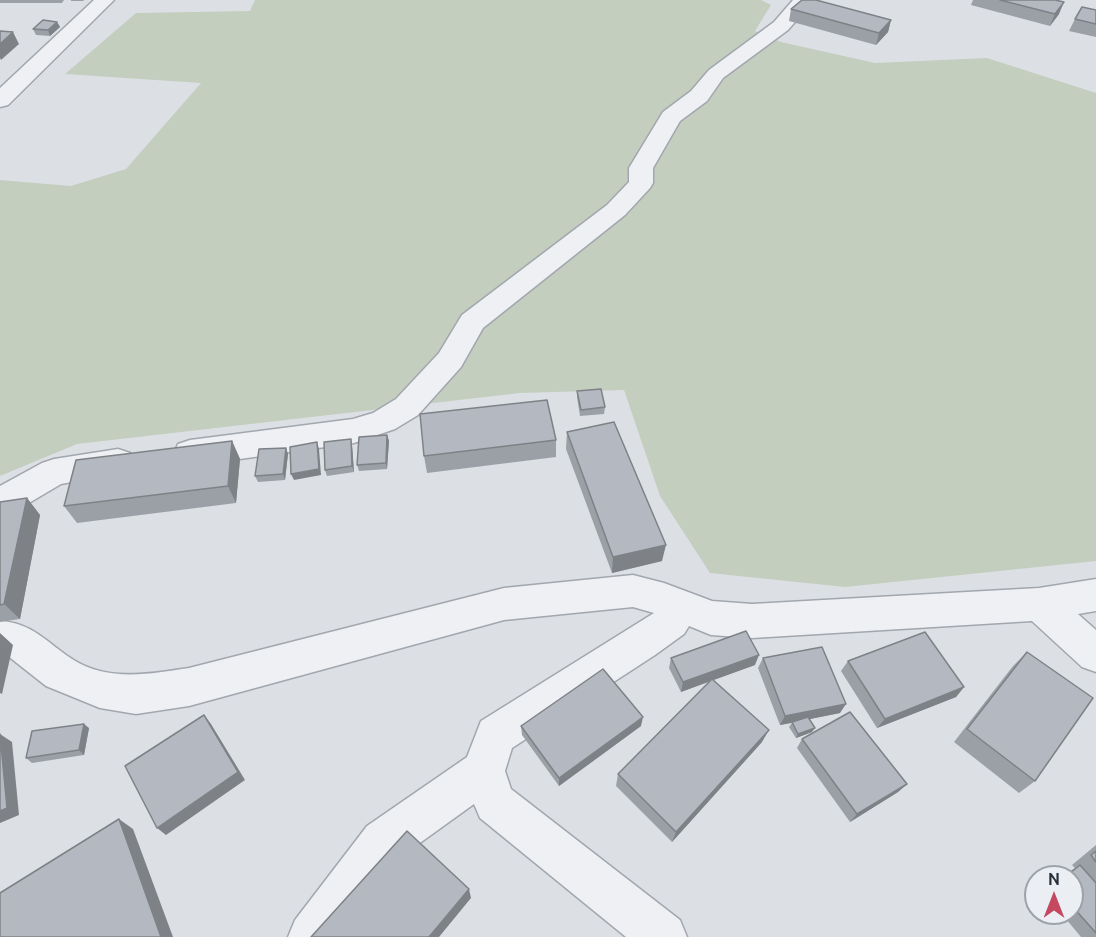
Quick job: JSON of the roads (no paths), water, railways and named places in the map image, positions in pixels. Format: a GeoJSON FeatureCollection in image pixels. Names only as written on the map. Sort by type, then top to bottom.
{"type":"FeatureCollection","features":[{"type":"Feature","properties":{"kind":"street"},"geometry":{"type":"LineString","coordinates":[[0,100],[105,0]]}},
{"type":"Feature","properties":{"kind":"street"},"geometry":{"type":"LineString","coordinates":[[0,503],[54,472],[354,431],[384,421],[407,407],[450,360],[472,322],[616,210],[641,183],[641,168],[671,117],[699,96],[716,74],[781,26],[797,2]]}},
{"type":"Feature","properties":{"kind":"street"},"geometry":{"type":"LineString","coordinates":[[0,638],[16,639],[60,673],[100,688],[136,694],[189,687],[504,604],[633,591],[681,605],[711,618],[752,621],[1039,604],[1096,595]]}},
{"type":"Feature","properties":{"kind":"street"},"geometry":{"type":"LineString","coordinates":[[1039,604],[1096,654]]}},
{"type":"Feature","properties":{"kind":"street"},"geometry":{"type":"LineString","coordinates":[[663,937],[495,803],[484,771],[495,735],[641,643],[671,622],[681,605]]}},
{"type":"Feature","properties":{"kind":"street"},"geometry":{"type":"LineString","coordinates":[[312,937],[383,842],[484,771]]}}]}
